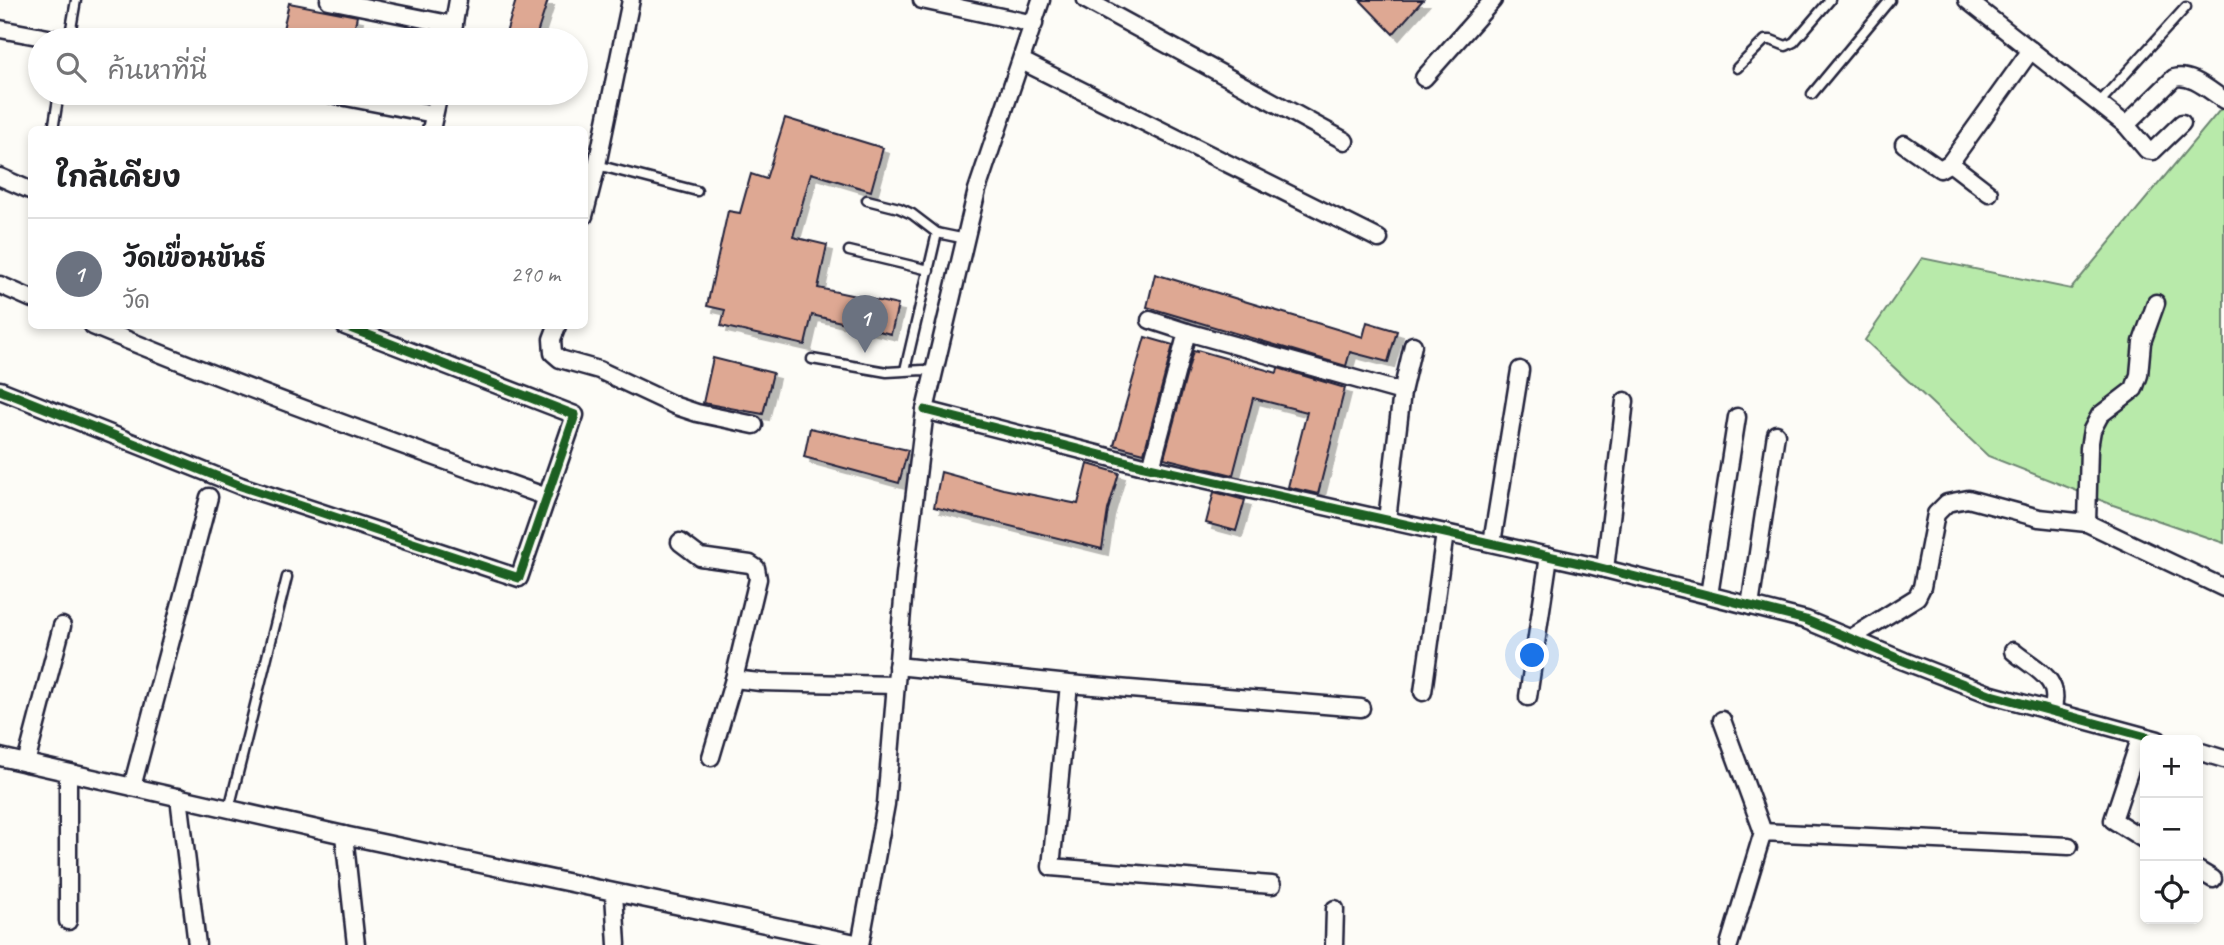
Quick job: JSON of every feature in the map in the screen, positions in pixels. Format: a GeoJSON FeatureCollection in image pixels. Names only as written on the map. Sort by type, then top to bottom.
{"type":"FeatureCollection","features":[{"type":"Feature","properties":{"kind":"street"},"geometry":{"type":"LineString","coordinates":[[329,0],[437,28]]}},
{"type":"Feature","properties":{"kind":"street"},"geometry":{"type":"LineString","coordinates":[[453,28],[458,0]]}},
{"type":"Feature","properties":{"kind":"street"},"geometry":{"type":"LineString","coordinates":[[588,200],[631,0]]}},
{"type":"Feature","properties":{"kind":"street"},"geometry":{"type":"LineString","coordinates":[[922,0],[1034,24]]}},
{"type":"Feature","properties":{"kind":"street"},"geometry":{"type":"LineString","coordinates":[[0,757],[344,835],[860,945],[886,804],[894,685],[925,410],[977,190],[1041,0]]}},
{"type":"Feature","properties":{"kind":"street"},"geometry":{"type":"LineString","coordinates":[[1086,0],[1345,141]]}},
{"type":"Feature","properties":{"kind":"street"},"geometry":{"type":"LineString","coordinates":[[1424,78],[1493,0]]}},
{"type":"Feature","properties":{"kind":"street"},"geometry":{"type":"LineString","coordinates":[[1967,0],[2126,125],[2147,150],[2153,151],[2182,123]]}},
{"type":"Feature","properties":{"kind":"street"},"geometry":{"type":"LineString","coordinates":[[0,29],[28,34]]}},
{"type":"Feature","properties":{"kind":"street"},"geometry":{"type":"LineString","coordinates":[[1905,144],[1940,169],[1950,163],[2031,50]]}},
{"type":"Feature","properties":{"kind":"street"},"geometry":{"type":"LineString","coordinates":[[1022,61],[1379,239]]}},
{"type":"Feature","properties":{"kind":"street"},"geometry":{"type":"LineString","coordinates":[[2126,125],[2179,76],[2199,84],[2224,100]]}},
{"type":"Feature","properties":{"kind":"street"},"geometry":{"type":"LineString","coordinates":[[370,105],[433,122]]}},
{"type":"Feature","properties":{"kind":"street"},"geometry":{"type":"LineString","coordinates":[[1950,163],[1989,193]]}},
{"type":"Feature","properties":{"kind":"street"},"geometry":{"type":"LineString","coordinates":[[0,177],[28,189]]}},
{"type":"Feature","properties":{"kind":"street"},"geometry":{"type":"LineString","coordinates":[[0,285],[28,297]]}},
{"type":"Feature","properties":{"kind":"street"},"geometry":{"type":"LineString","coordinates":[[2087,523],[2092,430],[2100,415],[2134,389],[2139,375],[2142,342],[2156,303]]}},
{"type":"Feature","properties":{"kind":"street"},"geometry":{"type":"LineString","coordinates":[[1150,320],[1402,392]]}},
{"type":"Feature","properties":{"kind":"street"},"geometry":{"type":"LineString","coordinates":[[100,329],[370,434],[547,497]]}},
{"type":"Feature","properties":{"kind":"street"},"geometry":{"type":"LineString","coordinates":[[0,390],[241,485],[519,578],[575,415],[353,329]]}},
{"type":"Feature","properties":{"kind":"street"},"geometry":{"type":"LineString","coordinates":[[556,329],[552,339],[553,353],[560,359],[599,370],[696,413],[754,425]]}},
{"type":"Feature","properties":{"kind":"street"},"geometry":{"type":"LineString","coordinates":[[1151,468],[1186,332]]}},
{"type":"Feature","properties":{"kind":"street"},"geometry":{"type":"LineString","coordinates":[[1387,520],[1402,392],[1413,345]]}},
{"type":"Feature","properties":{"kind":"street"},"geometry":{"type":"LineString","coordinates":[[1492,543],[1520,370]]}},
{"type":"Feature","properties":{"kind":"street"},"geometry":{"type":"LineString","coordinates":[[1605,569],[1625,401]]}},
{"type":"Feature","properties":{"kind":"street"},"geometry":{"type":"LineString","coordinates":[[925,410],[1151,468],[1549,556],[1806,620],[1992,695],[2140,736]]}},
{"type":"Feature","properties":{"kind":"street"},"geometry":{"type":"LineString","coordinates":[[1709,595],[1737,417]]}},
{"type":"Feature","properties":{"kind":"street"},"geometry":{"type":"LineString","coordinates":[[1751,606],[1776,434]]}},
{"type":"Feature","properties":{"kind":"street"},"geometry":{"type":"LineString","coordinates":[[132,787],[209,497]]}},
{"type":"Feature","properties":{"kind":"street"},"geometry":{"type":"LineString","coordinates":[[1852,638],[1917,597],[1922,587],[1936,514],[1947,503],[1968,499],[2039,518],[2087,523],[2224,588]]}},
{"type":"Feature","properties":{"kind":"street"},"geometry":{"type":"LineString","coordinates":[[1423,692],[1446,533]]}},
{"type":"Feature","properties":{"kind":"street"},"geometry":{"type":"LineString","coordinates":[[680,542],[700,557],[750,564],[756,568],[758,579],[734,679],[711,757]]}},
{"type":"Feature","properties":{"kind":"street"},"geometry":{"type":"LineString","coordinates":[[1528,697],[1549,556]]}},
{"type":"Feature","properties":{"kind":"street"},"geometry":{"type":"LineString","coordinates":[[26,764],[62,626]]}},
{"type":"Feature","properties":{"kind":"street"},"geometry":{"type":"LineString","coordinates":[[2013,652],[2049,680],[2056,694],[2052,711]]}},
{"type":"Feature","properties":{"kind":"street"},"geometry":{"type":"LineString","coordinates":[[897,666],[1069,684],[1361,708]]}},
{"type":"Feature","properties":{"kind":"street"},"geometry":{"type":"LineString","coordinates":[[734,679],[894,685]]}},
{"type":"Feature","properties":{"kind":"street"},"geometry":{"type":"LineString","coordinates":[[1069,684],[1051,867],[1272,886]]}},
{"type":"Feature","properties":{"kind":"street"},"geometry":{"type":"LineString","coordinates":[[1722,720],[1763,832],[1729,945]]}},
{"type":"Feature","properties":{"kind":"street"},"geometry":{"type":"LineString","coordinates":[[2140,739],[2113,820],[2140,837]]}},
{"type":"Feature","properties":{"kind":"street"},"geometry":{"type":"LineString","coordinates":[[2203,753],[2224,759]]}},
{"type":"Feature","properties":{"kind":"street"},"geometry":{"type":"LineString","coordinates":[[68,773],[68,921]]}},
{"type":"Feature","properties":{"kind":"street"},"geometry":{"type":"LineString","coordinates":[[179,797],[197,945]]}},
{"type":"Feature","properties":{"kind":"street"},"geometry":{"type":"LineString","coordinates":[[1763,832],[2069,846]]}},
{"type":"Feature","properties":{"kind":"street"},"geometry":{"type":"LineString","coordinates":[[344,835],[356,945]]}},
{"type":"Feature","properties":{"kind":"street"},"geometry":{"type":"LineString","coordinates":[[2203,873],[2213,879]]}},
{"type":"Feature","properties":{"kind":"street"},"geometry":{"type":"LineString","coordinates":[[614,893],[617,945]]}},
{"type":"Feature","properties":{"kind":"street"},"geometry":{"type":"LineString","coordinates":[[1334,945],[1335,909]]}},
{"type":"Feature","properties":{"kind":"lane"},"geometry":{"type":"LineString","coordinates":[[71,28],[76,0]]}},
{"type":"Feature","properties":{"kind":"lane"},"geometry":{"type":"LineString","coordinates":[[1737,68],[1765,40],[1786,46],[1794,42],[1830,0]]}},
{"type":"Feature","properties":{"kind":"lane"},"geometry":{"type":"LineString","coordinates":[[1812,94],[1890,0]]}},
{"type":"Feature","properties":{"kind":"lane"},"geometry":{"type":"LineString","coordinates":[[2099,103],[2186,7]]}},
{"type":"Feature","properties":{"kind":"lane"},"geometry":{"type":"LineString","coordinates":[[54,126],[58,105]]}},
{"type":"Feature","properties":{"kind":"lane"},"geometry":{"type":"LineString","coordinates":[[597,165],[697,191]]}},
{"type":"Feature","properties":{"kind":"lane"},"geometry":{"type":"LineString","coordinates":[[867,200],[906,211],[937,233],[966,239]]}},
{"type":"Feature","properties":{"kind":"lane"},"geometry":{"type":"LineString","coordinates":[[905,370],[937,233]]}},
{"type":"Feature","properties":{"kind":"lane"},"geometry":{"type":"LineString","coordinates":[[849,251],[929,270]]}},
{"type":"Feature","properties":{"kind":"lane"},"geometry":{"type":"LineString","coordinates":[[812,359],[887,372],[934,372]]}},
{"type":"Feature","properties":{"kind":"lane"},"geometry":{"type":"LineString","coordinates":[[229,808],[287,577]]}},
{"type":"Feature","properties":{"kind":"green space"},"geometry":{"type":"Polygon","coordinates":[[[2224,105],[2224,543],[2113,505],[1988,456],[1865,340],[1922,258],[2071,289],[2224,105]]]}},
{"type":"Feature","properties":{"kind":"building"},"geometry":{"type":"Polygon","coordinates":[[[516,0],[548,0],[539,28],[508,28],[516,0]]]}},
{"type":"Feature","properties":{"kind":"building"},"geometry":{"type":"Polygon","coordinates":[[[1360,0],[1423,0],[1393,34],[1360,0]]]}},
{"type":"Feature","properties":{"kind":"building"},"geometry":{"type":"Polygon","coordinates":[[[289,3],[357,16],[354,28],[283,28],[289,3]]]}},
{"type":"Feature","properties":{"kind":"building"},"geometry":{"type":"Polygon","coordinates":[[[785,118],[883,148],[871,191],[811,173],[793,237],[827,245],[818,288],[898,305],[891,334],[812,315],[805,345],[721,326],[725,310],[707,306],[728,211],[740,213],[751,174],[766,179],[785,118]]]}},
{"type":"Feature","properties":{"kind":"building"},"geometry":{"type":"Polygon","coordinates":[[[1155,274],[1363,337],[1367,322],[1397,331],[1388,362],[1350,352],[1346,366],[1147,307],[1155,274]]]}},
{"type":"Feature","properties":{"kind":"building"},"geometry":{"type":"Polygon","coordinates":[[[1145,337],[1173,345],[1144,453],[1114,445],[1145,337]]]}},
{"type":"Feature","properties":{"kind":"building"},"geometry":{"type":"Polygon","coordinates":[[[1193,351],[1277,373],[1278,368],[1345,388],[1318,494],[1288,487],[1307,412],[1253,398],[1233,475],[1164,458],[1193,351]]]}},
{"type":"Feature","properties":{"kind":"building"},"geometry":{"type":"Polygon","coordinates":[[[713,358],[773,373],[763,414],[703,403],[713,358]]]}},
{"type":"Feature","properties":{"kind":"building"},"geometry":{"type":"Polygon","coordinates":[[[810,428],[908,450],[899,483],[804,457],[810,428]]]}},
{"type":"Feature","properties":{"kind":"building"},"geometry":{"type":"Polygon","coordinates":[[[1088,464],[1119,473],[1108,510],[1102,549],[934,507],[941,472],[1003,489],[1078,504],[1088,464]]]}},
{"type":"Feature","properties":{"kind":"building"},"geometry":{"type":"Polygon","coordinates":[[[1214,492],[1245,500],[1236,531],[1206,523],[1214,492]]]}},
{"type":"Feature","properties":{"kind":"cycle path"},"geometry":{"type":"LineString","coordinates":[[0,390],[241,486],[519,578],[575,415],[353,329]]}},
{"type":"Feature","properties":{"kind":"cycle path"},"geometry":{"type":"LineString","coordinates":[[925,410],[1140,465],[1593,566],[1806,620],[1992,695],[2140,735]]}},
{"type":"Feature","properties":{"kind":"place","name":"วัดเขื่อนขันธ์"},"geometry":{"type":"Point","coordinates":[865,353]}}]}
